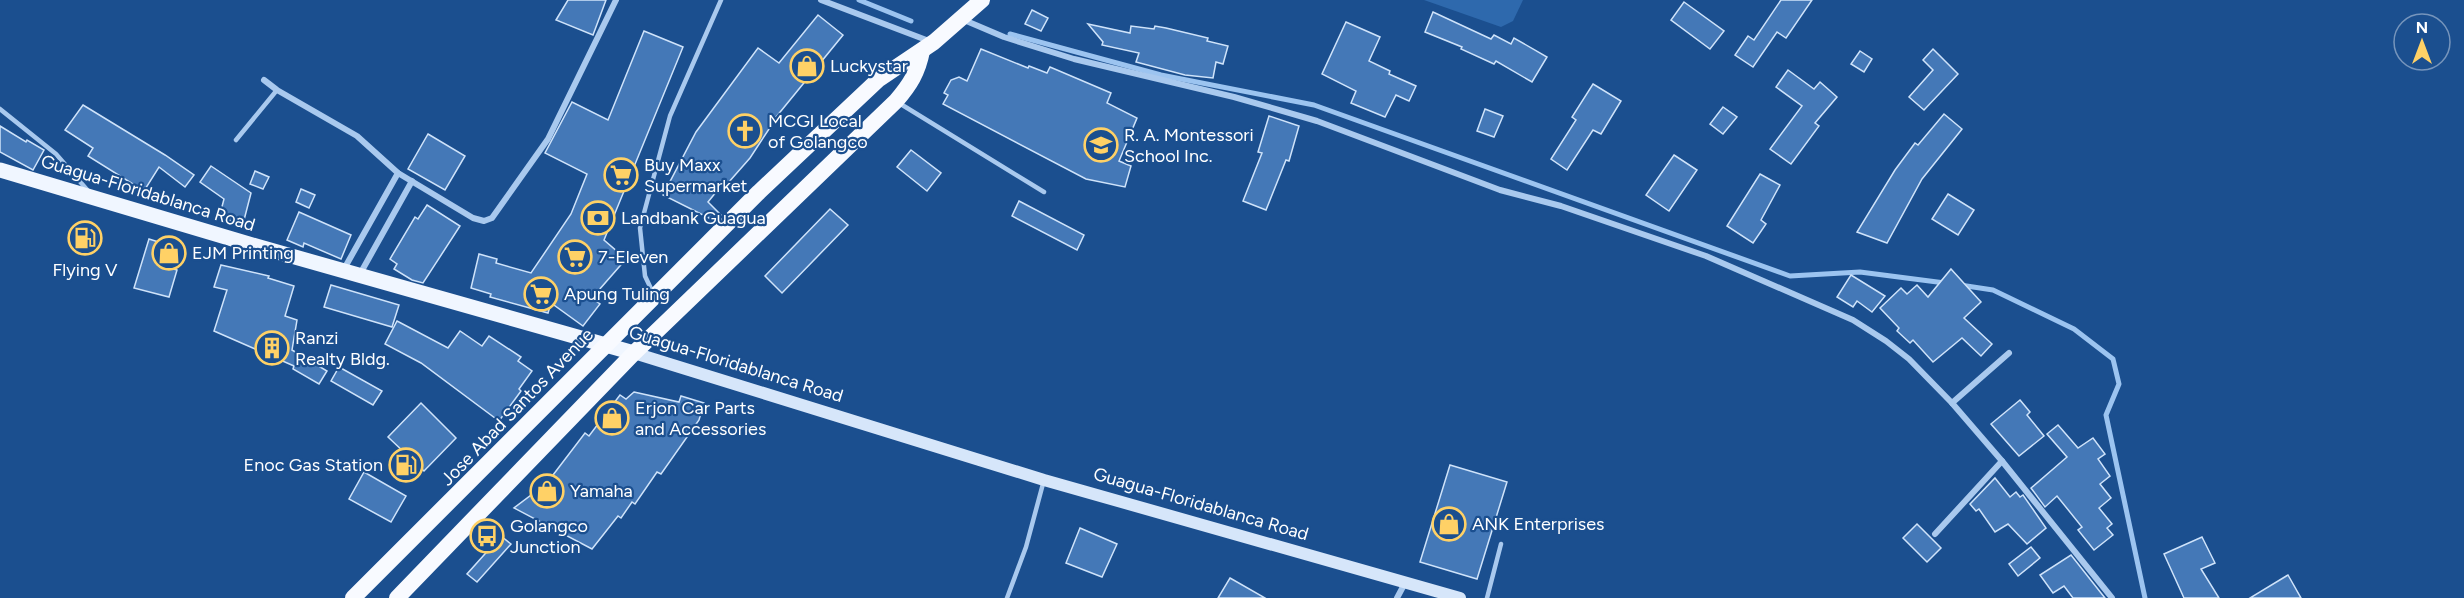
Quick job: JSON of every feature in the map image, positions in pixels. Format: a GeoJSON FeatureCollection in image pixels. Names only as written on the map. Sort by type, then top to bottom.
{"type":"FeatureCollection","features":[{"type":"Feature","properties":{"kind":"highway","name":"Jose Abad Santos Avenue"},"geometry":{"type":"LineString","coordinates":[[353,598],[759,192],[879,79],[928,47],[982,0]]}},
{"type":"Feature","properties":{"kind":"highway"},"geometry":{"type":"LineString","coordinates":[[396,598],[634,353],[896,101],[910,85],[928,47]]}},
{"type":"Feature","properties":{"kind":"main road","name":"Guagua-Floridablanca Road"},"geometry":{"type":"LineString","coordinates":[[0,170],[605,344],[1044,480],[1460,598]]}},
{"type":"Feature","properties":{"kind":"street"},"geometry":{"type":"LineString","coordinates":[[264,80],[277,90],[357,136],[398,173],[473,218],[484,221],[492,218],[548,139],[616,0]]}},
{"type":"Feature","properties":{"kind":"street"},"geometry":{"type":"LineString","coordinates":[[821,0],[928,47]]}},
{"type":"Feature","properties":{"kind":"street"},"geometry":{"type":"LineString","coordinates":[[961,19],[1004,37],[1074,59],[1234,97],[1317,121],[1500,190],[1561,206],[1706,256],[1853,320],[1909,359],[1952,404],[2002,461],[2112,598]]}},
{"type":"Feature","properties":{"kind":"street"},"geometry":{"type":"LineString","coordinates":[[343,270],[398,173]]}},
{"type":"Feature","properties":{"kind":"street"},"geometry":{"type":"LineString","coordinates":[[359,275],[412,181]]}},
{"type":"Feature","properties":{"kind":"street"},"geometry":{"type":"LineString","coordinates":[[1952,404],[2010,353]]}},
{"type":"Feature","properties":{"kind":"street"},"geometry":{"type":"LineString","coordinates":[[1935,534],[2002,461]]}},
{"type":"Feature","properties":{"kind":"street"},"geometry":{"type":"LineString","coordinates":[[1397,598],[1405,582]]}},
{"type":"Feature","properties":{"kind":"lane"},"geometry":{"type":"LineString","coordinates":[[655,298],[645,276],[640,228],[669,116],[721,0]]}},
{"type":"Feature","properties":{"kind":"lane"},"geometry":{"type":"LineString","coordinates":[[236,140],[277,90]]}},
{"type":"Feature","properties":{"kind":"lane"},"geometry":{"type":"LineString","coordinates":[[896,101],[1044,192]]}},
{"type":"Feature","properties":{"kind":"lane"},"geometry":{"type":"LineString","coordinates":[[0,109],[56,154],[93,196]]}},
{"type":"Feature","properties":{"kind":"lane"},"geometry":{"type":"LineString","coordinates":[[1007,598],[1026,547],[1044,480]]}},
{"type":"Feature","properties":{"kind":"lane"},"geometry":{"type":"LineString","coordinates":[[1487,598],[1500,544]]}},
{"type":"Feature","properties":{"kind":"shaded area"},"geometry":{"type":"Polygon","coordinates":[[[1424,0],[1523,0],[1513,21],[1501,27],[1424,0]]]}},
{"type":"Feature","properties":{"kind":"building"},"geometry":{"type":"Polygon","coordinates":[[[568,0],[606,0],[593,35],[556,20],[568,0]]]}},
{"type":"Feature","properties":{"kind":"building"},"geometry":{"type":"Polygon","coordinates":[[[1781,0],[1812,0],[1786,38],[1777,32],[1753,67],[1735,55],[1748,36],[1754,40],[1781,0]]]}},
{"type":"Feature","properties":{"kind":"building"},"geometry":{"type":"Polygon","coordinates":[[[1684,2],[1724,31],[1710,49],[1671,20],[1684,2]]]}},
{"type":"Feature","properties":{"kind":"building"},"geometry":{"type":"Polygon","coordinates":[[[1032,10],[1048,18],[1041,31],[1025,24],[1032,10]]]}},
{"type":"Feature","properties":{"kind":"building"},"geometry":{"type":"Polygon","coordinates":[[[1433,12],[1491,39],[1494,35],[1511,44],[1514,38],[1547,57],[1532,82],[1496,61],[1494,64],[1461,49],[1462,47],[1425,32],[1433,12]]]}},
{"type":"Feature","properties":{"kind":"building"},"geometry":{"type":"Polygon","coordinates":[[[818,15],[843,35],[772,122],[750,158],[728,183],[725,181],[708,202],[721,215],[715,221],[663,195],[696,132],[758,48],[779,63],[818,15]]]}},
{"type":"Feature","properties":{"kind":"building"},"geometry":{"type":"Polygon","coordinates":[[[1346,22],[1380,37],[1369,61],[1390,71],[1389,74],[1416,86],[1409,101],[1396,95],[1385,117],[1351,103],[1356,91],[1322,74],[1346,22]]]}},
{"type":"Feature","properties":{"kind":"building"},"geometry":{"type":"Polygon","coordinates":[[[1088,24],[1130,33],[1131,26],[1154,29],[1155,26],[1208,38],[1207,41],[1228,46],[1223,64],[1216,62],[1213,78],[1185,75],[1136,62],[1139,53],[1102,45],[1103,42],[1088,24]]]}},
{"type":"Feature","properties":{"kind":"building"},"geometry":{"type":"Polygon","coordinates":[[[644,31],[683,47],[604,240],[626,259],[592,298],[600,304],[583,326],[551,303],[548,313],[490,297],[491,294],[471,288],[479,254],[497,259],[496,263],[531,273],[571,214],[587,174],[545,153],[572,102],[608,120],[644,31]]]}},
{"type":"Feature","properties":{"kind":"building"},"geometry":{"type":"Polygon","coordinates":[[[981,49],[1047,73],[1050,67],[1111,93],[1107,103],[1137,118],[1119,161],[1131,166],[1125,187],[1086,179],[943,104],[948,95],[944,93],[951,80],[959,77],[967,81],[981,49]]]}},
{"type":"Feature","properties":{"kind":"building"},"geometry":{"type":"Polygon","coordinates":[[[1933,49],[1958,74],[1924,110],[1909,97],[1933,70],[1923,60],[1933,49]]]}},
{"type":"Feature","properties":{"kind":"building"},"geometry":{"type":"Polygon","coordinates":[[[1860,51],[1872,59],[1864,72],[1851,64],[1860,51]]]}},
{"type":"Feature","properties":{"kind":"building"},"geometry":{"type":"Polygon","coordinates":[[[1788,70],[1814,89],[1820,82],[1837,97],[1815,123],[1819,126],[1791,164],[1770,149],[1802,106],[1776,87],[1788,70]]]}},
{"type":"Feature","properties":{"kind":"building"},"geometry":{"type":"Polygon","coordinates":[[[1593,84],[1621,101],[1601,134],[1593,130],[1567,170],[1551,159],[1576,120],[1572,117],[1593,84]]]}},
{"type":"Feature","properties":{"kind":"building"},"geometry":{"type":"Polygon","coordinates":[[[83,105],[194,175],[185,187],[159,167],[144,191],[88,156],[93,148],[65,130],[83,105]]]}},
{"type":"Feature","properties":{"kind":"building"},"geometry":{"type":"Polygon","coordinates":[[[1723,107],[1737,117],[1723,134],[1710,124],[1723,107]]]}},
{"type":"Feature","properties":{"kind":"building"},"geometry":{"type":"Polygon","coordinates":[[[1485,109],[1503,116],[1494,137],[1477,131],[1485,109]]]}},
{"type":"Feature","properties":{"kind":"building"},"geometry":{"type":"Polygon","coordinates":[[[1944,114],[1962,129],[1922,179],[1887,243],[1857,232],[1895,170],[1915,143],[1918,145],[1944,114]]]}},
{"type":"Feature","properties":{"kind":"building"},"geometry":{"type":"Polygon","coordinates":[[[1269,116],[1299,126],[1289,161],[1286,160],[1266,210],[1243,201],[1262,153],[1258,152],[1269,116]]]}},
{"type":"Feature","properties":{"kind":"building"},"geometry":{"type":"Polygon","coordinates":[[[0,126],[44,150],[33,170],[0,152],[0,126]]]}},
{"type":"Feature","properties":{"kind":"building"},"geometry":{"type":"Polygon","coordinates":[[[428,134],[465,156],[445,190],[408,169],[428,134]]]}},
{"type":"Feature","properties":{"kind":"building"},"geometry":{"type":"Polygon","coordinates":[[[911,150],[941,173],[927,191],[897,167],[911,150]]]}},
{"type":"Feature","properties":{"kind":"building"},"geometry":{"type":"Polygon","coordinates":[[[1674,155],[1697,170],[1669,211],[1646,195],[1674,155]]]}},
{"type":"Feature","properties":{"kind":"building"},"geometry":{"type":"Polygon","coordinates":[[[211,166],[251,193],[243,224],[219,218],[224,199],[200,182],[211,166]]]}},
{"type":"Feature","properties":{"kind":"building"},"geometry":{"type":"Polygon","coordinates":[[[255,171],[269,177],[263,189],[250,184],[255,171]]]}},
{"type":"Feature","properties":{"kind":"building"},"geometry":{"type":"Polygon","coordinates":[[[1760,174],[1780,185],[1761,220],[1766,224],[1753,243],[1727,226],[1760,174]]]}},
{"type":"Feature","properties":{"kind":"building"},"geometry":{"type":"Polygon","coordinates":[[[301,189],[315,195],[309,208],[296,202],[301,189]]]}},
{"type":"Feature","properties":{"kind":"building"},"geometry":{"type":"Polygon","coordinates":[[[1948,194],[1974,210],[1958,235],[1932,219],[1948,194]]]}},
{"type":"Feature","properties":{"kind":"building"},"geometry":{"type":"Polygon","coordinates":[[[1019,201],[1084,235],[1077,250],[1012,216],[1019,201]]]}},
{"type":"Feature","properties":{"kind":"building"},"geometry":{"type":"Polygon","coordinates":[[[427,205],[460,226],[423,283],[412,280],[394,269],[397,264],[390,259],[415,217],[418,219],[427,205]]]}},
{"type":"Feature","properties":{"kind":"building"},"geometry":{"type":"Polygon","coordinates":[[[830,209],[848,225],[782,293],[765,276],[830,209]]]}},
{"type":"Feature","properties":{"kind":"building"},"geometry":{"type":"Polygon","coordinates":[[[299,212],[351,235],[341,259],[304,243],[303,247],[287,240],[299,212]]]}},
{"type":"Feature","properties":{"kind":"building","name":"Flying V"},"geometry":{"type":"Polygon","coordinates":[[[77,228],[97,234],[93,247],[73,241],[77,228]]]}},
{"type":"Feature","properties":{"kind":"building"},"geometry":{"type":"Polygon","coordinates":[[[149,239],[165,244],[159,265],[177,270],[169,297],[134,288],[149,239]]]}},
{"type":"Feature","properties":{"kind":"building"},"geometry":{"type":"Polygon","coordinates":[[[221,265],[269,276],[268,278],[294,286],[285,316],[297,320],[292,350],[327,371],[319,384],[293,369],[294,366],[214,331],[227,290],[214,287],[221,265]]]}},
{"type":"Feature","properties":{"kind":"building"},"geometry":{"type":"Polygon","coordinates":[[[1951,269],[1981,302],[1964,318],[1992,344],[1981,356],[1962,338],[1933,362],[1913,340],[1910,343],[1897,331],[1899,328],[1880,308],[1901,288],[1907,294],[1917,285],[1928,297],[1951,269]]]}},
{"type":"Feature","properties":{"kind":"building"},"geometry":{"type":"Polygon","coordinates":[[[1851,275],[1885,296],[1872,312],[1857,301],[1853,307],[1837,297],[1851,275]]]}},
{"type":"Feature","properties":{"kind":"building"},"geometry":{"type":"Polygon","coordinates":[[[331,285],[399,305],[392,327],[324,307],[331,285]]]}},
{"type":"Feature","properties":{"kind":"building"},"geometry":{"type":"Polygon","coordinates":[[[397,321],[448,348],[460,331],[482,346],[489,336],[521,357],[518,361],[532,371],[519,389],[521,391],[499,421],[421,363],[385,344],[397,321]]]}},
{"type":"Feature","properties":{"kind":"building"},"geometry":{"type":"Polygon","coordinates":[[[339,367],[382,391],[373,405],[331,381],[339,367]]]}},
{"type":"Feature","properties":{"kind":"building"},"geometry":{"type":"Polygon","coordinates":[[[634,392],[679,402],[681,396],[704,403],[699,420],[661,474],[657,472],[635,504],[632,502],[621,518],[618,516],[592,549],[514,508],[555,477],[553,475],[585,433],[589,436],[620,395],[626,399],[634,392]]]}},
{"type":"Feature","properties":{"kind":"building"},"geometry":{"type":"Polygon","coordinates":[[[2020,400],[2030,412],[2027,415],[2044,436],[2019,456],[1991,424],[2020,400]]]}},
{"type":"Feature","properties":{"kind":"building"},"geometry":{"type":"Polygon","coordinates":[[[421,403],[456,438],[424,471],[388,437],[421,403]]]}},
{"type":"Feature","properties":{"kind":"building"},"geometry":{"type":"Polygon","coordinates":[[[2058,425],[2078,448],[2093,438],[2105,454],[2098,459],[2110,476],[2100,484],[2111,498],[2099,508],[2112,524],[2107,528],[2113,535],[2094,550],[2078,530],[2082,527],[2057,496],[2045,507],[2031,488],[2067,457],[2047,434],[2058,425]]]}},
{"type":"Feature","properties":{"kind":"building"},"geometry":{"type":"Polygon","coordinates":[[[1450,465],[1507,482],[1477,579],[1420,562],[1450,465]]]}},
{"type":"Feature","properties":{"kind":"building"},"geometry":{"type":"Polygon","coordinates":[[[364,472],[406,496],[391,522],[349,499],[364,472]]]}},
{"type":"Feature","properties":{"kind":"building"},"geometry":{"type":"Polygon","coordinates":[[[1995,478],[2010,497],[2016,492],[2020,497],[2023,495],[2046,528],[2027,544],[2008,524],[1995,532],[1979,509],[1976,511],[1970,504],[1995,478]]]}},
{"type":"Feature","properties":{"kind":"building"},"geometry":{"type":"Polygon","coordinates":[[[1917,524],[1941,548],[1927,562],[1903,538],[1917,524]]]}},
{"type":"Feature","properties":{"kind":"building"},"geometry":{"type":"Polygon","coordinates":[[[1080,528],[1117,544],[1102,577],[1066,563],[1080,528]]]}},
{"type":"Feature","properties":{"kind":"building"},"geometry":{"type":"Polygon","coordinates":[[[501,536],[511,544],[477,582],[467,574],[501,536]]]}},
{"type":"Feature","properties":{"kind":"building"},"geometry":{"type":"Polygon","coordinates":[[[2202,537],[2215,563],[2201,569],[2219,598],[2184,598],[2164,554],[2202,537]]]}},
{"type":"Feature","properties":{"kind":"building"},"geometry":{"type":"Polygon","coordinates":[[[2031,547],[2040,558],[2018,576],[2009,564],[2031,547]]]}},
{"type":"Feature","properties":{"kind":"building"},"geometry":{"type":"Polygon","coordinates":[[[2071,555],[2105,598],[2073,598],[2064,586],[2053,593],[2040,575],[2071,555]]]}},
{"type":"Feature","properties":{"kind":"building"},"geometry":{"type":"Polygon","coordinates":[[[2288,575],[2301,598],[2250,598],[2288,575]]]}},
{"type":"Feature","properties":{"kind":"building"},"geometry":{"type":"Polygon","coordinates":[[[1230,578],[1265,598],[1218,598],[1230,578]]]}},
{"type":"Feature","properties":{"kind":"waterway"},"geometry":{"type":"LineString","coordinates":[[859,0],[911,21]]}},
{"type":"Feature","properties":{"kind":"waterway"},"geometry":{"type":"LineString","coordinates":[[1010,34],[1161,75],[1314,105],[1790,276],[1860,272],[1945,283]]}},
{"type":"Feature","properties":{"kind":"waterway"},"geometry":{"type":"LineString","coordinates":[[1960,285],[1993,290],[2074,329],[2113,359],[2119,384],[2106,415],[2145,598]]}},
{"type":"Feature","properties":{"kind":"place","name":"Luckystar"},"geometry":{"type":"Point","coordinates":[807,66]}},
{"type":"Feature","properties":{"kind":"place","name":"MCGI Local of Golangco"},"geometry":{"type":"Point","coordinates":[745,131]}},
{"type":"Feature","properties":{"kind":"place","name":"R. A. Montessori School Inc."},"geometry":{"type":"Point","coordinates":[1101,145]}},
{"type":"Feature","properties":{"kind":"place","name":"Buy Maxx Supermarket"},"geometry":{"type":"Point","coordinates":[621,175]}},
{"type":"Feature","properties":{"kind":"place","name":"Landbank Guagua"},"geometry":{"type":"Point","coordinates":[598,218]}},
{"type":"Feature","properties":{"kind":"place","name":"Flying V"},"geometry":{"type":"Point","coordinates":[85,238]}},
{"type":"Feature","properties":{"kind":"place","name":"EJM Printing"},"geometry":{"type":"Point","coordinates":[169,253]}},
{"type":"Feature","properties":{"kind":"place","name":"7-Eleven"},"geometry":{"type":"Point","coordinates":[575,257]}},
{"type":"Feature","properties":{"kind":"place","name":"Apung Tuling"},"geometry":{"type":"Point","coordinates":[541,294]}},
{"type":"Feature","properties":{"kind":"place","name":"Ranzi Realty Bldg."},"geometry":{"type":"Point","coordinates":[272,348]}},
{"type":"Feature","properties":{"kind":"place","name":"Erjon Car Parts and Accessories"},"geometry":{"type":"Point","coordinates":[612,418]}},
{"type":"Feature","properties":{"kind":"place","name":"Enoc Gas Station"},"geometry":{"type":"Point","coordinates":[406,465]}},
{"type":"Feature","properties":{"kind":"place","name":"Yamaha"},"geometry":{"type":"Point","coordinates":[547,491]}},
{"type":"Feature","properties":{"kind":"place","name":"ANK Enterprises"},"geometry":{"type":"Point","coordinates":[1449,524]}},
{"type":"Feature","properties":{"kind":"place","name":"Golangco Junction"},"geometry":{"type":"Point","coordinates":[487,536]}}]}
